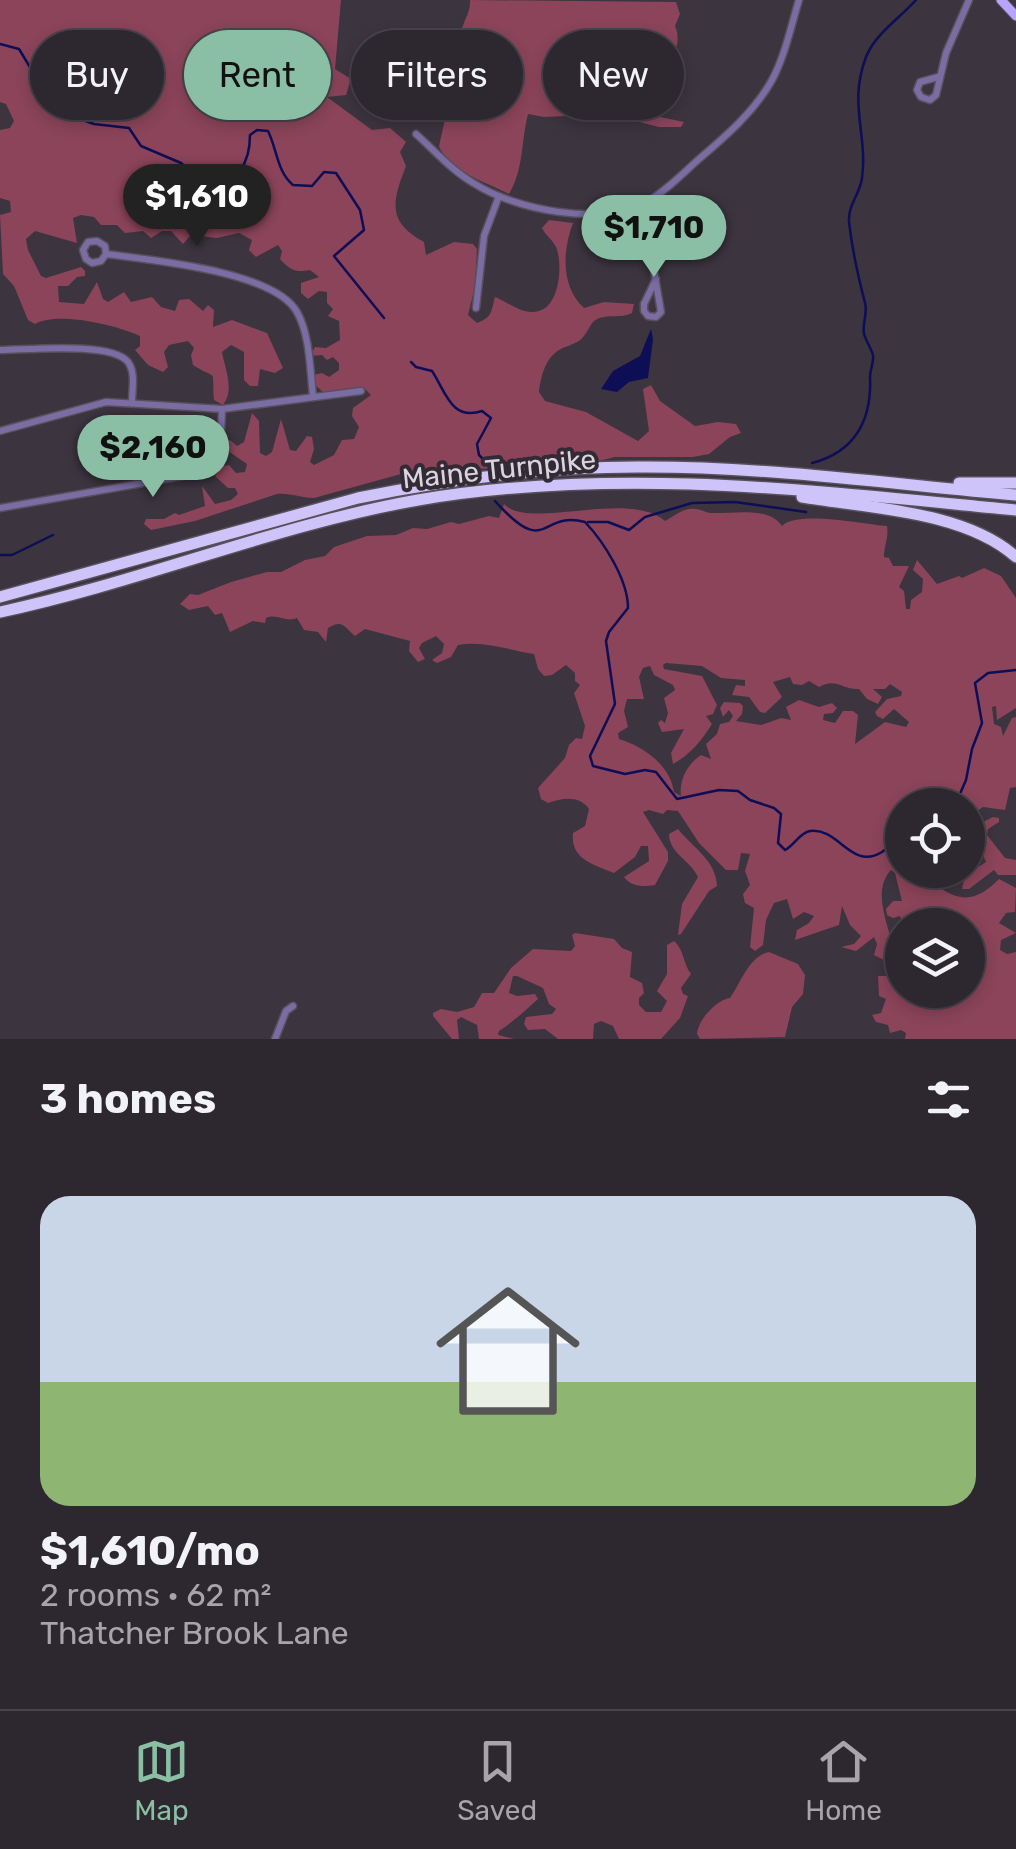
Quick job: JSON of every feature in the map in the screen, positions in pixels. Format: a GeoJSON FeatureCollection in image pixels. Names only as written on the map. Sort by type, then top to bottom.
{"type":"FeatureCollection","features":[{"type":"Feature","properties":{"kind":"highway","name":"Maine Turnpike"},"geometry":{"type":"LineString","coordinates":[[0,597],[339,502],[414,486],[490,476],[638,466],[746,470],[1016,496]]}},
{"type":"Feature","properties":{"kind":"highway","name":"Maine Turnpike"},"geometry":{"type":"LineString","coordinates":[[0,612],[308,525],[421,500],[585,483],[695,482],[1016,510]]}},
{"type":"Feature","properties":{"kind":"highway"},"geometry":{"type":"LineString","coordinates":[[926,487],[940,483],[1016,484]]}},
{"type":"Feature","properties":{"kind":"highway"},"geometry":{"type":"LineString","coordinates":[[777,488],[788,494],[944,520],[996,541],[1016,557]]}},
{"type":"Feature","properties":{"kind":"main road"},"geometry":{"type":"LineString","coordinates":[[1000,0],[1016,16]]}},
{"type":"Feature","properties":{"kind":"street"},"geometry":{"type":"LineString","coordinates":[[416,134],[460,174],[499,196],[584,215],[613,214],[632,208],[658,194],[715,146],[768,87],[799,0]]}},
{"type":"Feature","properties":{"kind":"street"},"geometry":{"type":"LineString","coordinates":[[938,77],[968,0]]}},
{"type":"Feature","properties":{"kind":"street"},"geometry":{"type":"LineString","coordinates":[[476,308],[484,236],[499,196]]}},
{"type":"Feature","properties":{"kind":"street"},"geometry":{"type":"LineString","coordinates":[[632,208],[656,278],[662,308],[656,317],[650,317],[644,312],[644,304],[656,278]]}},
{"type":"Feature","properties":{"kind":"street"},"geometry":{"type":"LineString","coordinates":[[106,254],[192,266],[280,294],[293,306],[302,323],[313,396]]}},
{"type":"Feature","properties":{"kind":"street"},"geometry":{"type":"LineString","coordinates":[[644,304],[652,298],[662,308]]}},
{"type":"Feature","properties":{"kind":"street"},"geometry":{"type":"LineString","coordinates":[[0,350],[80,349],[118,355],[132,371],[132,402]]}},
{"type":"Feature","properties":{"kind":"street"},"geometry":{"type":"LineString","coordinates":[[0,431],[90,405],[132,402],[222,409],[362,390]]}},
{"type":"Feature","properties":{"kind":"street"},"geometry":{"type":"LineString","coordinates":[[0,508],[206,472],[220,458],[222,409]]}},
{"type":"Feature","properties":{"kind":"street"},"geometry":{"type":"LineString","coordinates":[[275,1039],[286,1011],[293,1006]]}},
{"type":"Feature","properties":{"kind":"shaded area"},"geometry":{"type":"Polygon","coordinates":[[[0,0],[341,0],[335,69],[351,79],[346,95],[331,97],[331,30],[184,30],[184,120],[331,120],[331,100],[351,115],[351,120],[358,120],[372,130],[390,128],[406,142],[400,152],[406,166],[396,201],[398,219],[424,242],[426,255],[454,242],[473,244],[477,249],[475,287],[468,315],[477,323],[490,313],[495,297],[527,312],[539,311],[552,301],[559,263],[556,247],[542,228],[549,220],[573,223],[566,267],[576,299],[584,308],[604,302],[634,304],[632,313],[594,321],[580,340],[554,354],[541,380],[539,392],[545,401],[586,412],[638,441],[649,431],[643,389],[651,385],[660,401],[695,426],[736,424],[741,433],[709,454],[693,457],[615,457],[594,462],[479,469],[471,464],[465,470],[401,474],[314,498],[277,494],[195,521],[151,530],[144,524],[146,519],[164,519],[205,506],[202,486],[215,504],[238,494],[215,476],[222,466],[229,465],[236,473],[245,472],[247,464],[228,451],[226,444],[230,440],[237,446],[244,442],[252,413],[259,421],[260,453],[266,456],[272,452],[281,419],[290,450],[296,451],[307,436],[312,437],[310,462],[314,465],[334,455],[342,440],[354,439],[359,427],[352,416],[353,408],[371,395],[364,388],[323,392],[315,385],[314,375],[322,373],[329,377],[339,370],[333,357],[327,360],[322,355],[310,356],[315,347],[326,348],[340,340],[339,321],[328,316],[333,309],[327,303],[327,292],[319,291],[308,299],[301,293],[301,283],[319,277],[310,270],[297,271],[287,266],[280,259],[282,251],[278,245],[256,257],[249,250],[252,240],[239,233],[217,238],[191,235],[183,244],[171,231],[151,238],[143,231],[125,233],[117,225],[101,225],[94,217],[81,215],[73,218],[77,243],[35,231],[26,239],[41,276],[46,278],[81,267],[85,271],[85,276],[77,277],[68,286],[58,286],[59,302],[84,304],[97,282],[108,302],[124,292],[131,302],[152,297],[161,307],[175,311],[179,300],[189,299],[203,311],[208,305],[214,310],[213,327],[232,320],[267,333],[283,368],[275,373],[260,369],[258,386],[250,386],[244,380],[244,352],[231,345],[222,352],[229,386],[223,405],[214,400],[212,376],[193,365],[194,348],[188,341],[169,345],[164,352],[168,367],[163,372],[148,365],[135,350],[140,346],[140,336],[130,332],[72,319],[35,324],[28,320],[14,286],[3,274],[0,215],[11,212],[10,201],[0,198],[0,130],[10,128],[14,121],[6,104],[0,102],[0,0]]]}},
{"type":"Feature","properties":{"kind":"shaded area"},"geometry":{"type":"Polygon","coordinates":[[[470,0],[676,2],[680,14],[676,30],[543,30],[543,117],[528,114],[520,165],[509,194],[452,163],[439,147],[444,120],[523,120],[523,30],[462,30],[470,0]]]}},
{"type":"Feature","properties":{"kind":"shaded area"},"geometry":{"type":"Polygon","coordinates":[[[632,120],[684,122],[681,127],[659,127],[632,120]]]}},
{"type":"Feature","properties":{"kind":"shaded area"},"geometry":{"type":"Polygon","coordinates":[[[651,329],[648,378],[629,382],[617,392],[601,389],[613,371],[640,356],[651,329]]]}},
{"type":"Feature","properties":{"kind":"shaded area"},"geometry":{"type":"Polygon","coordinates":[[[504,504],[534,514],[628,509],[648,512],[665,521],[679,512],[698,509],[711,513],[759,513],[782,526],[815,518],[887,526],[884,557],[893,566],[909,566],[899,587],[904,591],[906,609],[922,592],[923,579],[913,570],[917,560],[937,584],[984,568],[1001,576],[1016,598],[1016,708],[997,720],[996,706],[992,707],[994,724],[1001,727],[1003,736],[1016,717],[1016,787],[1010,788],[1005,810],[985,807],[985,788],[885,788],[882,901],[885,958],[874,955],[874,937],[856,951],[841,947],[854,944],[861,936],[850,925],[842,906],[839,925],[795,940],[797,930],[814,916],[804,912],[793,919],[787,899],[774,903],[766,920],[763,945],[755,951],[750,947],[754,908],[745,903],[743,894],[750,885],[745,871],[750,854],[741,853],[738,870],[726,870],[699,843],[678,811],[667,810],[663,814],[649,810],[643,812],[668,852],[668,861],[655,885],[638,886],[624,877],[649,861],[648,846],[641,846],[635,857],[614,873],[599,867],[579,855],[573,842],[573,833],[585,826],[589,809],[576,800],[548,803],[541,799],[538,788],[565,758],[569,745],[576,738],[582,739],[585,726],[574,693],[580,685],[566,665],[544,676],[534,654],[477,644],[458,645],[451,657],[437,663],[432,660],[442,653],[444,644],[436,636],[422,643],[419,648],[425,659],[418,662],[409,651],[410,641],[365,629],[355,636],[343,625],[333,625],[328,628],[326,642],[318,632],[304,630],[297,618],[274,617],[230,632],[222,613],[215,615],[208,606],[189,610],[180,604],[190,594],[198,595],[267,572],[281,572],[367,536],[396,535],[413,528],[459,524],[489,516],[499,518],[504,504]],[[663,665],[664,669],[702,676],[717,705],[713,714],[706,716],[712,724],[700,741],[673,764],[671,753],[684,729],[662,732],[658,723],[665,723],[668,713],[664,698],[675,690],[673,685],[654,675],[650,666],[643,668],[639,677],[644,699],[627,699],[624,711],[628,727],[618,733],[619,739],[637,746],[661,765],[674,792],[681,796],[682,780],[688,769],[701,755],[711,759],[706,744],[717,734],[720,724],[729,722],[733,716],[729,710],[723,717],[720,708],[724,702],[743,706],[736,721],[761,725],[781,718],[791,720],[786,707],[799,700],[819,707],[832,703],[837,708],[824,714],[823,720],[835,723],[843,711],[858,715],[855,744],[885,722],[906,727],[909,722],[894,709],[883,719],[875,712],[887,699],[901,696],[902,692],[890,684],[885,689],[873,689],[882,697],[878,704],[859,689],[830,683],[819,687],[809,681],[793,684],[790,677],[773,682],[782,697],[765,713],[749,697],[732,695],[736,685],[745,686],[745,680],[721,678],[702,666],[663,665]]]}},
{"type":"Feature","properties":{"kind":"shaded area"},"geometry":{"type":"Polygon","coordinates":[[[999,818],[987,835],[1005,858],[1016,860],[1016,875],[998,875],[994,870],[985,877],[985,821],[999,818]]]}},
{"type":"Feature","properties":{"kind":"shaded area"},"geometry":{"type":"Polygon","coordinates":[[[678,829],[713,869],[717,886],[709,891],[678,935],[682,904],[698,877],[670,841],[669,834],[678,829]]]}},
{"type":"Feature","properties":{"kind":"shaded area"},"geometry":{"type":"Polygon","coordinates":[[[999,879],[1016,888],[1015,912],[1006,913],[999,923],[1016,933],[1001,940],[1000,950],[1007,954],[1016,952],[1016,1039],[905,1039],[906,1033],[901,1030],[890,1033],[888,1025],[876,1022],[872,1015],[881,1013],[885,1002],[885,1008],[985,1008],[985,908],[887,908],[893,901],[902,901],[899,888],[940,888],[956,896],[971,897],[999,879]]]}},
{"type":"Feature","properties":{"kind":"shaded area"},"geometry":{"type":"Polygon","coordinates":[[[575,933],[614,939],[632,952],[630,977],[642,983],[644,993],[639,1005],[646,1012],[661,1012],[667,1001],[657,991],[667,974],[667,945],[674,941],[677,944],[691,974],[681,988],[688,996],[680,1018],[661,1039],[619,1039],[613,1026],[601,1021],[594,1024],[593,1039],[558,1039],[545,1029],[528,1030],[524,1024],[526,1017],[552,1014],[556,1009],[549,1004],[543,988],[517,976],[513,976],[509,993],[535,994],[538,999],[499,1031],[498,1035],[514,1039],[479,1039],[477,1025],[461,1017],[457,1020],[459,1039],[452,1039],[433,1016],[441,1009],[457,1012],[474,1007],[482,993],[494,993],[511,968],[533,949],[571,951],[575,933]]]}},
{"type":"Feature","properties":{"kind":"shaded area"},"geometry":{"type":"Polygon","coordinates":[[[769,952],[798,964],[805,975],[803,994],[792,1007],[785,1037],[700,1039],[697,1034],[704,1017],[719,1002],[730,998],[756,958],[769,952]]]}},
{"type":"Feature","properties":{"kind":"shaded area"},"geometry":{"type":"Polygon","coordinates":[[[878,976],[885,976],[885,999],[879,996],[878,976]]]}},
{"type":"Feature","properties":{"kind":"waterway"},"geometry":{"type":"LineString","coordinates":[[812,463],[850,442],[868,407],[873,355],[864,334],[866,307],[849,221],[862,178],[859,90],[870,49],[916,0]]}},
{"type":"Feature","properties":{"kind":"waterway"},"geometry":{"type":"LineString","coordinates":[[0,44],[19,49],[45,92],[65,100],[80,119],[129,128],[141,146],[181,163],[208,186],[234,177],[245,163],[250,135],[257,130],[268,131],[280,167],[293,185],[312,186],[324,172],[336,173],[360,210],[364,230],[334,256],[384,318]]}},
{"type":"Feature","properties":{"kind":"waterway"},"geometry":{"type":"LineString","coordinates":[[411,362],[432,371],[456,408],[463,412],[482,411],[491,418],[477,444],[479,455],[491,467]]}},
{"type":"Feature","properties":{"kind":"waterway"},"geometry":{"type":"LineString","coordinates":[[495,501],[512,518],[535,530],[570,520],[585,522],[607,551],[624,586],[628,608],[606,641],[615,704],[590,756],[593,766],[625,774],[656,772],[677,799],[719,790],[738,791],[781,814],[778,843],[785,850],[810,831],[829,835],[862,856],[885,850]]}},
{"type":"Feature","properties":{"kind":"waterway"},"geometry":{"type":"LineString","coordinates":[[588,522],[608,522],[629,530],[645,517],[692,503],[735,502],[806,512]]}},
{"type":"Feature","properties":{"kind":"waterway"},"geometry":{"type":"LineString","coordinates":[[0,555],[12,555],[53,535]]}},
{"type":"Feature","properties":{"kind":"waterway"},"geometry":{"type":"LineString","coordinates":[[962,788],[982,723],[975,683],[988,673],[1016,670]]}}]}
